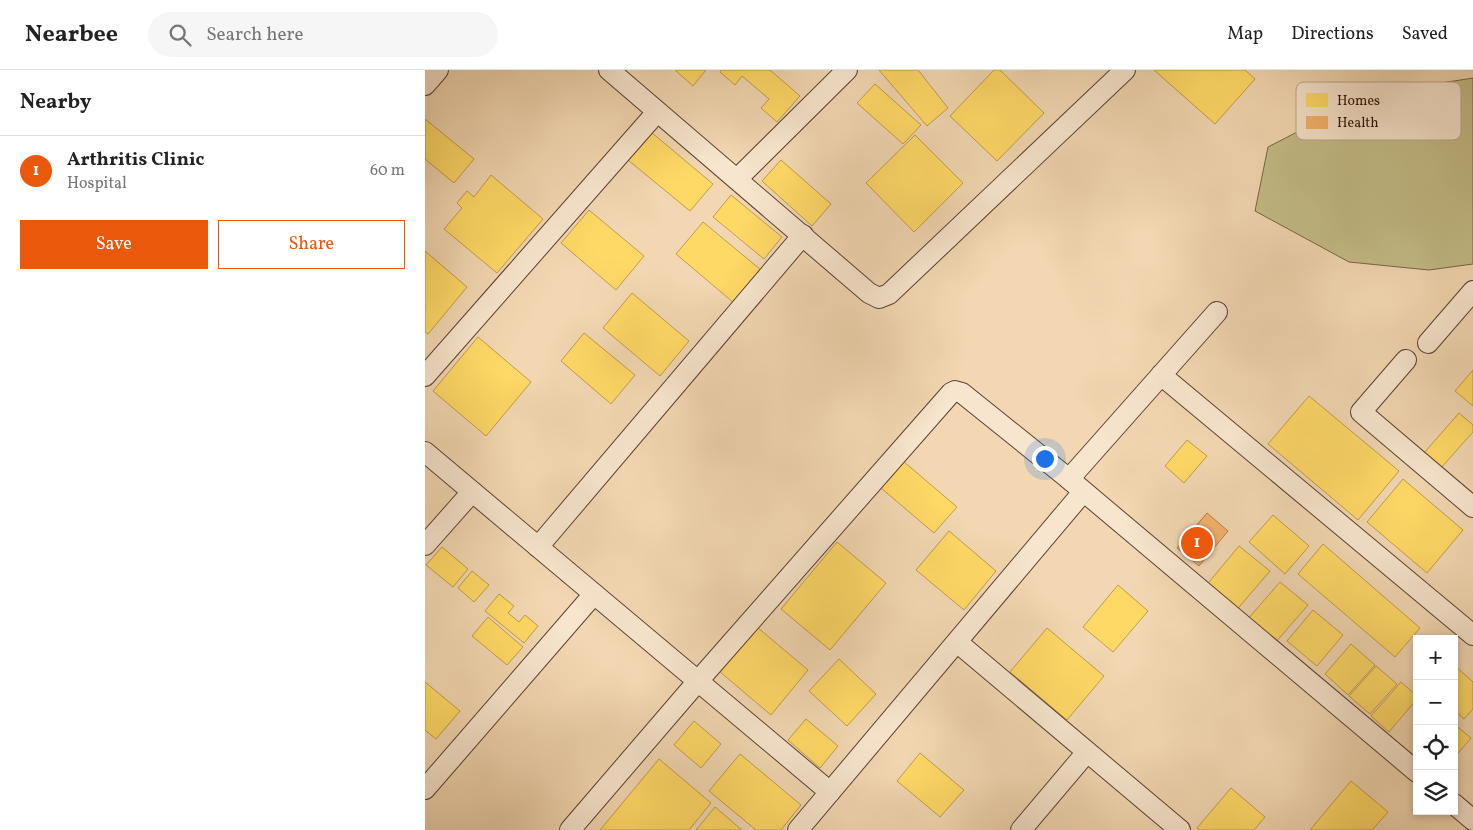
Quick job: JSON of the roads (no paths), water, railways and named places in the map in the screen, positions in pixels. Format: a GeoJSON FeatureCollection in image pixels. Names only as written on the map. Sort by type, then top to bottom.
{"type":"FeatureCollection","features":[{"type":"Feature","properties":{"kind":"street"},"geometry":{"type":"LineString","coordinates":[[425,85],[438,70]]}},
{"type":"Feature","properties":{"kind":"street"},"geometry":{"type":"LineString","coordinates":[[609,70],[869,293],[879,298],[889,294],[1125,70]]}},
{"type":"Feature","properties":{"kind":"street"},"geometry":{"type":"LineString","coordinates":[[737,179],[847,70]]}},
{"type":"Feature","properties":{"kind":"street"},"geometry":{"type":"LineString","coordinates":[[425,376],[657,112]]}},
{"type":"Feature","properties":{"kind":"street"},"geometry":{"type":"LineString","coordinates":[[538,547],[803,235]]}},
{"type":"Feature","properties":{"kind":"street"},"geometry":{"type":"LineString","coordinates":[[1428,344],[1473,291]]}},
{"type":"Feature","properties":{"kind":"street"},"geometry":{"type":"LineString","coordinates":[[798,830],[957,642],[1161,375],[1217,312]]}},
{"type":"Feature","properties":{"kind":"street"},"geometry":{"type":"LineString","coordinates":[[1406,360],[1361,412],[1473,507]]}},
{"type":"Feature","properties":{"kind":"street"},"geometry":{"type":"LineString","coordinates":[[1161,375],[1473,635]]}},
{"type":"Feature","properties":{"kind":"street"},"geometry":{"type":"LineString","coordinates":[[570,830],[698,681],[951,393],[955,391],[962,393],[1076,486],[1415,770]]}},
{"type":"Feature","properties":{"kind":"street"},"geometry":{"type":"LineString","coordinates":[[425,452],[830,792]]}},
{"type":"Feature","properties":{"kind":"street"},"geometry":{"type":"LineString","coordinates":[[425,545],[472,492]]}},
{"type":"Feature","properties":{"kind":"street"},"geometry":{"type":"LineString","coordinates":[[425,789],[594,594]]}},
{"type":"Feature","properties":{"kind":"street"},"geometry":{"type":"LineString","coordinates":[[957,642],[1180,830]]}},
{"type":"Feature","properties":{"kind":"street"},"geometry":{"type":"LineString","coordinates":[[1021,830],[1087,752]]}},
{"type":"Feature","properties":{"kind":"street"},"geometry":{"type":"LineString","coordinates":[[1458,807],[1473,820]]}},
{"type":"Feature","properties":{"kind":"place","name":"Arthritis Clinic"},"geometry":{"type":"Point","coordinates":[1197,543]}}]}
